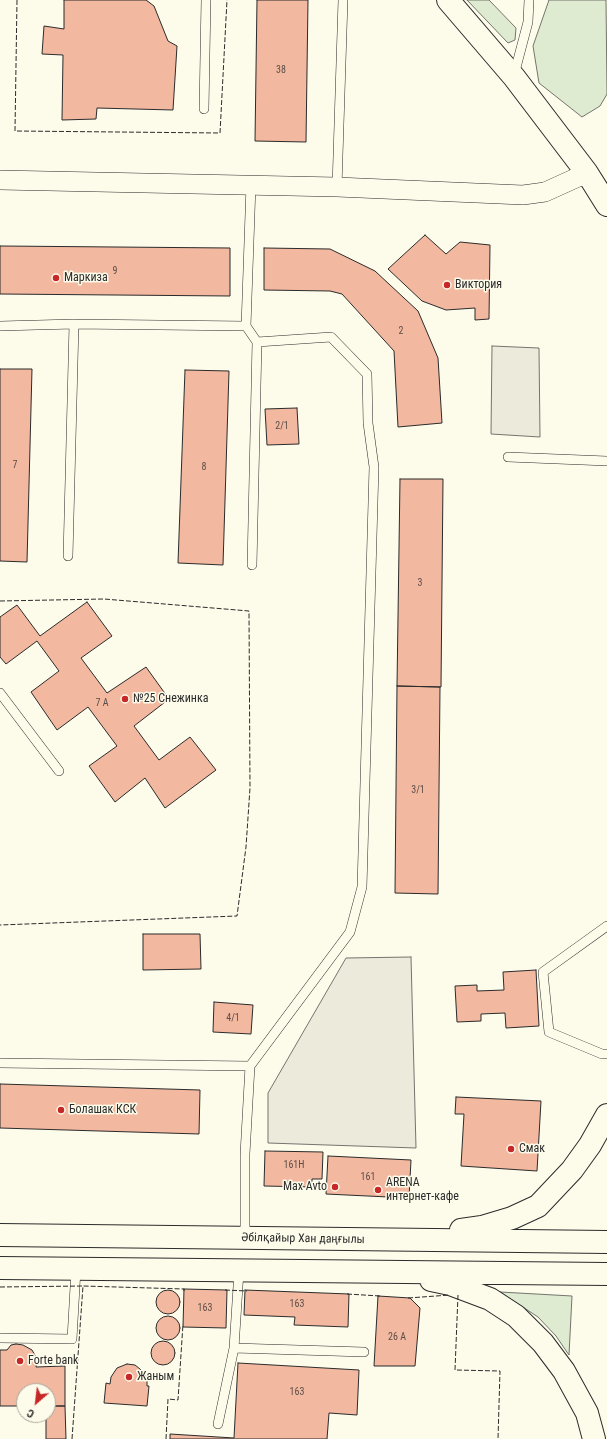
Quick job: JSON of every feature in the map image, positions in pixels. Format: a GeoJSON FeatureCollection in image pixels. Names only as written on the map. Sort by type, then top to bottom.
{"type":"FeatureCollection","features":[{"type":"Feature","properties":{"kind":"main road"},"geometry":{"type":"LineString","coordinates":[[448,0],[514,77],[587,172],[607,205]]}},
{"type":"Feature","properties":{"kind":"main road"},"geometry":{"type":"LineString","coordinates":[[396,1240],[482,1227],[512,1218],[538,1206],[572,1170],[590,1145],[607,1115]]}},
{"type":"Feature","properties":{"kind":"main road","name":"Әбілқайыр Хан даңғылы"},"geometry":{"type":"LineString","coordinates":[[0,1235],[607,1242]]}},
{"type":"Feature","properties":{"kind":"main road"},"geometry":{"type":"LineString","coordinates":[[0,1268],[607,1274]]}},
{"type":"Feature","properties":{"kind":"main road"},"geometry":{"type":"LineString","coordinates":[[395,1272],[456,1287],[490,1299],[516,1316],[543,1344],[564,1371],[587,1413],[594,1439]]}},
{"type":"Feature","properties":{"kind":"street"},"geometry":{"type":"LineString","coordinates":[[0,180],[337,187],[523,195],[545,192],[587,172]]}},
{"type":"Feature","properties":{"kind":"lane"},"geometry":{"type":"LineString","coordinates":[[204,109],[206,0]]}},
{"type":"Feature","properties":{"kind":"lane"},"geometry":{"type":"LineString","coordinates":[[337,187],[343,0]]}},
{"type":"Feature","properties":{"kind":"lane"},"geometry":{"type":"LineString","coordinates":[[514,77],[528,22],[529,0]]}},
{"type":"Feature","properties":{"kind":"lane"},"geometry":{"type":"LineString","coordinates":[[251,185],[246,326],[257,342],[252,566]]}},
{"type":"Feature","properties":{"kind":"lane"},"geometry":{"type":"LineString","coordinates":[[0,326],[74,324],[246,326]]}},
{"type":"Feature","properties":{"kind":"lane"},"geometry":{"type":"LineString","coordinates":[[68,556],[74,324]]}},
{"type":"Feature","properties":{"kind":"lane"},"geometry":{"type":"LineString","coordinates":[[245,1238],[245,1154],[250,1066],[350,932],[362,887],[374,467],[368,424],[367,374],[331,337],[257,342]]}},
{"type":"Feature","properties":{"kind":"lane"},"geometry":{"type":"LineString","coordinates":[[508,457],[607,461]]}},
{"type":"Feature","properties":{"kind":"lane"},"geometry":{"type":"LineString","coordinates":[[0,693],[59,771]]}},
{"type":"Feature","properties":{"kind":"lane"},"geometry":{"type":"LineString","coordinates":[[607,926],[543,972],[549,1032],[602,1054],[607,1054]]}},
{"type":"Feature","properties":{"kind":"lane"},"geometry":{"type":"LineString","coordinates":[[0,1063],[250,1066]]}},
{"type":"Feature","properties":{"kind":"lane"},"geometry":{"type":"LineString","coordinates":[[0,1338],[72,1339],[76,1269]]}},
{"type":"Feature","properties":{"kind":"lane"},"geometry":{"type":"LineString","coordinates":[[218,1424],[234,1348],[239,1271]]}},
{"type":"Feature","properties":{"kind":"lane"},"geometry":{"type":"LineString","coordinates":[[234,1348],[364,1352]]}},
{"type":"Feature","properties":{"kind":"green space"},"geometry":{"type":"Polygon","coordinates":[[[467,0],[489,0],[516,28],[515,40],[508,43],[467,0]]]}},
{"type":"Feature","properties":{"kind":"green space"},"geometry":{"type":"Polygon","coordinates":[[[549,0],[606,0],[607,94],[600,106],[582,117],[539,83],[533,46],[549,0]]]}},
{"type":"Feature","properties":{"kind":"green space"},"geometry":{"type":"Polygon","coordinates":[[[500,1292],[572,1296],[569,1355],[556,1336],[538,1317],[500,1292]]]}},
{"type":"Feature","properties":{"kind":"shaded area"},"geometry":{"type":"Polygon","coordinates":[[[492,346],[539,348],[540,437],[491,434],[492,346]]]}},
{"type":"Feature","properties":{"kind":"shaded area"},"geometry":{"type":"Polygon","coordinates":[[[411,957],[416,1148],[268,1143],[268,1093],[346,958],[411,957]]]}},
{"type":"Feature","properties":{"kind":"building"},"geometry":{"type":"Polygon","coordinates":[[[64,0],[146,0],[154,6],[168,41],[177,46],[173,110],[97,108],[96,119],[62,120],[63,55],[42,54],[44,26],[64,29],[64,0]]]}},
{"type":"Feature","properties":{"kind":"building"},"geometry":{"type":"Polygon","coordinates":[[[257,0],[308,0],[306,142],[255,141],[257,0]]]}},
{"type":"Feature","properties":{"kind":"building","name":"Виктория"},"geometry":{"type":"Polygon","coordinates":[[[425,235],[446,254],[460,242],[490,245],[489,319],[475,320],[475,308],[446,310],[422,301],[388,269],[425,235]]]}},
{"type":"Feature","properties":{"kind":"building"},"geometry":{"type":"Polygon","coordinates":[[[0,246],[230,248],[230,296],[0,294],[0,246]]]}},
{"type":"Feature","properties":{"kind":"building"},"geometry":{"type":"Polygon","coordinates":[[[264,248],[330,249],[375,271],[418,311],[438,358],[442,423],[398,427],[394,351],[342,294],[330,291],[264,290],[264,248]]]}},
{"type":"Feature","properties":{"kind":"building"},"geometry":{"type":"Polygon","coordinates":[[[0,369],[32,369],[27,562],[0,561],[0,369]]]}},
{"type":"Feature","properties":{"kind":"building"},"geometry":{"type":"Polygon","coordinates":[[[185,370],[229,371],[223,565],[178,563],[185,370]]]}},
{"type":"Feature","properties":{"kind":"building"},"geometry":{"type":"Polygon","coordinates":[[[297,408],[299,444],[267,445],[265,409],[297,408]]]}},
{"type":"Feature","properties":{"kind":"building"},"geometry":{"type":"Polygon","coordinates":[[[400,479],[443,479],[441,687],[397,686],[400,479]]]}},
{"type":"Feature","properties":{"kind":"building"},"geometry":{"type":"Polygon","coordinates":[[[87,602],[112,636],[81,658],[107,693],[146,667],[169,699],[134,726],[159,760],[190,737],[216,770],[165,808],[145,778],[115,802],[89,766],[117,746],[88,707],[57,730],[31,692],[59,671],[37,641],[6,664],[0,657],[0,617],[17,605],[40,636],[87,602]]]}},
{"type":"Feature","properties":{"kind":"building"},"geometry":{"type":"Polygon","coordinates":[[[397,686],[440,687],[438,894],[395,893],[397,686]]]}},
{"type":"Feature","properties":{"kind":"building"},"geometry":{"type":"Polygon","coordinates":[[[143,934],[200,934],[201,969],[143,970],[143,934]]]}},
{"type":"Feature","properties":{"kind":"building"},"geometry":{"type":"Polygon","coordinates":[[[536,970],[539,1026],[506,1028],[505,1013],[481,1014],[481,1021],[457,1022],[455,986],[477,985],[477,991],[504,990],[503,972],[536,970]]]}},
{"type":"Feature","properties":{"kind":"building"},"geometry":{"type":"Polygon","coordinates":[[[214,1002],[253,1005],[251,1034],[213,1032],[214,1002]]]}},
{"type":"Feature","properties":{"kind":"building"},"geometry":{"type":"Polygon","coordinates":[[[0,1084],[200,1090],[199,1134],[0,1128],[0,1084]]]}},
{"type":"Feature","properties":{"kind":"building"},"geometry":{"type":"Polygon","coordinates":[[[456,1097],[541,1101],[537,1171],[461,1166],[464,1114],[455,1114],[456,1097]]]}},
{"type":"Feature","properties":{"kind":"building"},"geometry":{"type":"Polygon","coordinates":[[[265,1151],[323,1152],[322,1179],[312,1179],[312,1187],[264,1186],[265,1151]]]}},
{"type":"Feature","properties":{"kind":"building"},"geometry":{"type":"Polygon","coordinates":[[[328,1156],[411,1160],[409,1198],[326,1194],[328,1156]]]}},
{"type":"Feature","properties":{"kind":"building"},"geometry":{"type":"Polygon","coordinates":[[[184,1289],[227,1290],[226,1328],[183,1327],[184,1289]]]}},
{"type":"Feature","properties":{"kind":"building"},"geometry":{"type":"Polygon","coordinates":[[[168,1290],[177,1293],[180,1302],[177,1311],[168,1314],[159,1311],[156,1302],[159,1293],[168,1290]]]}},
{"type":"Feature","properties":{"kind":"building"},"geometry":{"type":"Polygon","coordinates":[[[245,1290],[349,1294],[348,1327],[294,1325],[295,1317],[244,1315],[245,1290]]]}},
{"type":"Feature","properties":{"kind":"building"},"geometry":{"type":"Polygon","coordinates":[[[378,1296],[410,1298],[420,1308],[415,1366],[374,1366],[378,1296]]]}},
{"type":"Feature","properties":{"kind":"building"},"geometry":{"type":"Polygon","coordinates":[[[168,1316],[177,1319],[180,1328],[177,1337],[168,1340],[159,1337],[156,1328],[159,1319],[168,1316]]]}},
{"type":"Feature","properties":{"kind":"building"},"geometry":{"type":"Polygon","coordinates":[[[163,1341],[172,1344],[175,1353],[172,1362],[163,1365],[154,1362],[151,1353],[154,1344],[163,1341]]]}},
{"type":"Feature","properties":{"kind":"building"},"geometry":{"type":"Polygon","coordinates":[[[11,1345],[23,1345],[32,1350],[37,1359],[36,1367],[65,1366],[65,1406],[56,1406],[56,1383],[16,1383],[16,1406],[0,1406],[0,1350],[7,1350],[11,1345]]]}},
{"type":"Feature","properties":{"kind":"building"},"geometry":{"type":"Polygon","coordinates":[[[238,1363],[359,1370],[357,1415],[329,1413],[327,1439],[170,1439],[170,1434],[234,1438],[238,1363]]]}},
{"type":"Feature","properties":{"kind":"building"},"geometry":{"type":"Polygon","coordinates":[[[127,1364],[135,1365],[145,1374],[147,1386],[149,1386],[147,1406],[104,1403],[106,1383],[110,1384],[111,1377],[117,1368],[127,1364]]]}},
{"type":"Feature","properties":{"kind":"building"},"geometry":{"type":"Polygon","coordinates":[[[56,1406],[65,1406],[66,1439],[46,1439],[46,1423],[56,1423],[56,1406]]]}},
{"type":"Feature","properties":{"kind":"fence"},"geometry":{"type":"LineString","coordinates":[[17,0],[15,131],[220,133],[227,0]]}},
{"type":"Feature","properties":{"kind":"fence"},"geometry":{"type":"LineString","coordinates":[[0,601],[104,599],[249,611],[250,788],[246,847],[237,916],[0,925]]}},
{"type":"Feature","properties":{"kind":"fence"},"geometry":{"type":"LineString","coordinates":[[72,1439],[83,1286],[184,1289],[184,1291]]}},
{"type":"Feature","properties":{"kind":"fence"},"geometry":{"type":"LineString","coordinates":[[0,1287],[83,1287]]}},
{"type":"Feature","properties":{"kind":"fence"},"geometry":{"type":"LineString","coordinates":[[225,1290],[247,1291]]}},
{"type":"Feature","properties":{"kind":"fence"},"geometry":{"type":"LineString","coordinates":[[347,1294],[380,1296]]}},
{"type":"Feature","properties":{"kind":"fence"},"geometry":{"type":"LineString","coordinates":[[408,1298],[450,1295]]}},
{"type":"Feature","properties":{"kind":"fence"},"geometry":{"type":"LineString","coordinates":[[458,1295],[455,1370],[500,1371],[498,1439]]}},
{"type":"Feature","properties":{"kind":"fence"},"geometry":{"type":"LineString","coordinates":[[166,1439],[168,1399],[178,1400],[183,1324]]}},
{"type":"Feature","properties":{"kind":"place","name":"Маркиза"},"geometry":{"type":"Point","coordinates":[56,278]}},
{"type":"Feature","properties":{"kind":"place","name":"Виктория"},"geometry":{"type":"Point","coordinates":[447,285]}},
{"type":"Feature","properties":{"kind":"place","name":"№25 Снежинка"},"geometry":{"type":"Point","coordinates":[125,699]}},
{"type":"Feature","properties":{"kind":"place","name":"Болашак КСК"},"geometry":{"type":"Point","coordinates":[61,1110]}},
{"type":"Feature","properties":{"kind":"place","name":"Смак"},"geometry":{"type":"Point","coordinates":[511,1149]}},
{"type":"Feature","properties":{"kind":"place","name":"Max Avto"},"geometry":{"type":"Point","coordinates":[335,1187]}},
{"type":"Feature","properties":{"kind":"place","name":"ARENA интернет-кафе"},"geometry":{"type":"Point","coordinates":[378,1190]}},
{"type":"Feature","properties":{"kind":"place","name":"Forte bank"},"geometry":{"type":"Point","coordinates":[20,1361]}},
{"type":"Feature","properties":{"kind":"place","name":"Жаным"},"geometry":{"type":"Point","coordinates":[129,1377]}}]}
